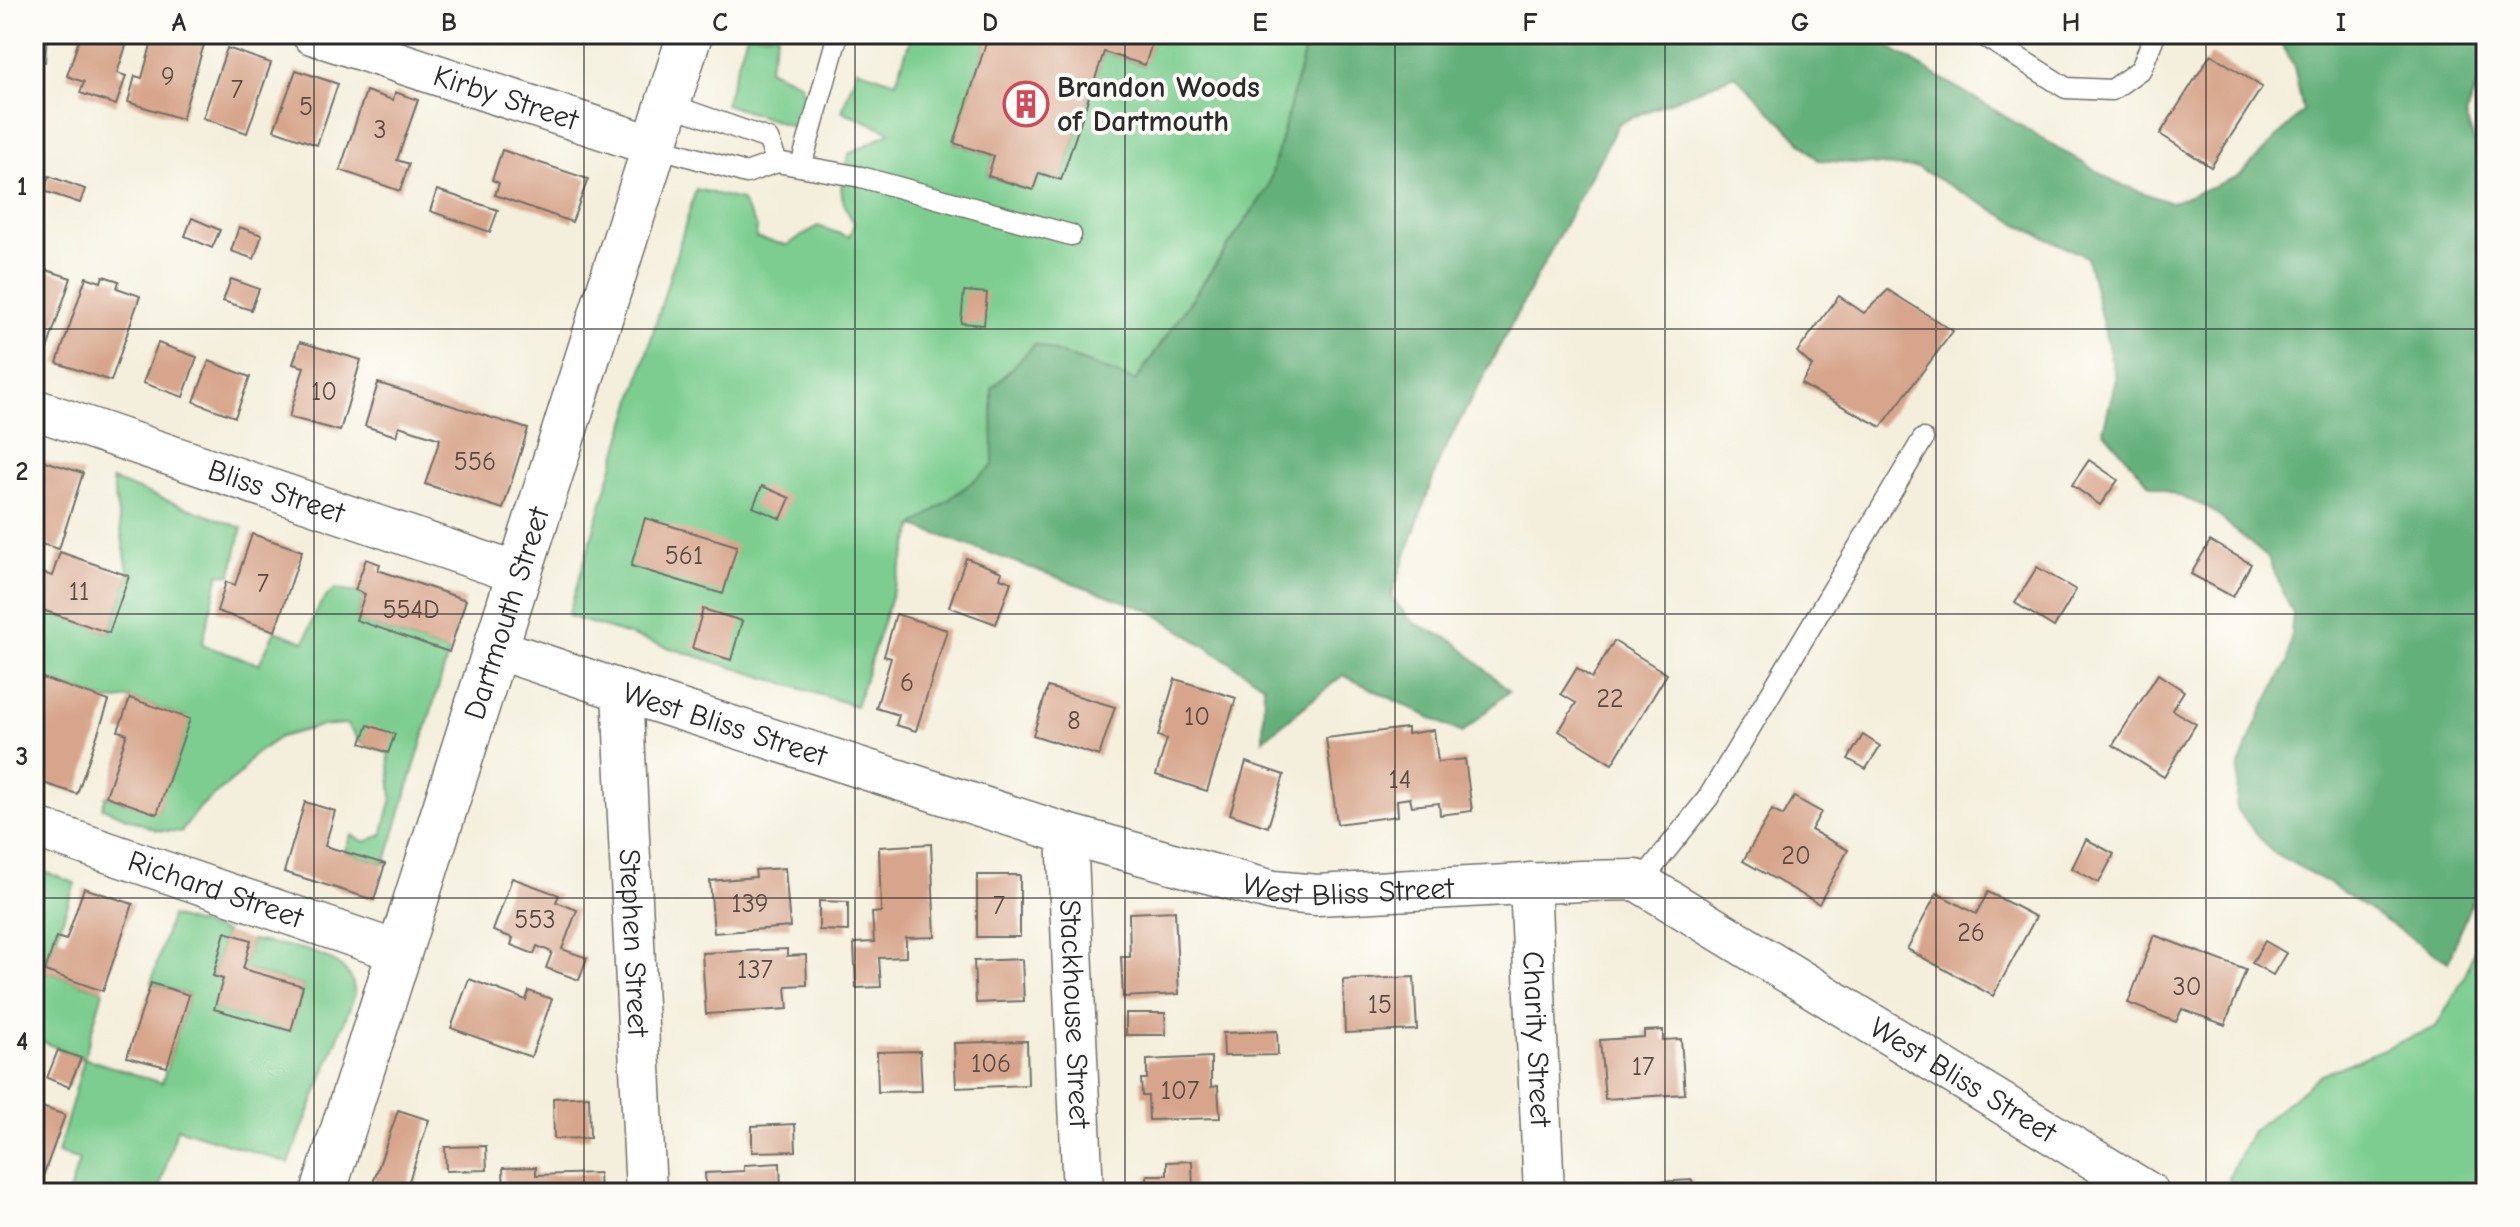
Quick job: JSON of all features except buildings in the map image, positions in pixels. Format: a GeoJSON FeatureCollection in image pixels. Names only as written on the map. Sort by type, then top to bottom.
{"type":"FeatureCollection","features":[{"type":"Feature","properties":{"kind":"main road","name":"Dartmouth Street"},"geometry":{"type":"LineString","coordinates":[[323,1193],[690,34]]}},
{"type":"Feature","properties":{"kind":"street","name":"Kirby Street"},"geometry":{"type":"LineString","coordinates":[[312,34],[654,146]]}},
{"type":"Feature","properties":{"kind":"street","name":"Bliss Street"},"geometry":{"type":"LineString","coordinates":[[34,409],[520,574]]}},
{"type":"Feature","properties":{"kind":"street","name":"West Bliss Street"},"geometry":{"type":"LineString","coordinates":[[497,649],[1067,834],[1273,891],[1317,895],[1636,880],[2149,1193]]}},
{"type":"Feature","properties":{"kind":"street","name":"Stephen Street"},"geometry":{"type":"LineString","coordinates":[[622,691],[646,1193]]}},
{"type":"Feature","properties":{"kind":"street","name":"Richard Street"},"geometry":{"type":"LineString","coordinates":[[34,827],[399,952]]}},
{"type":"Feature","properties":{"kind":"street","name":"Stackhouse Street"},"geometry":{"type":"LineString","coordinates":[[1067,834],[1083,1193]]}},
{"type":"Feature","properties":{"kind":"street","name":"Charity Street"},"geometry":{"type":"LineString","coordinates":[[1530,883],[1544,1193]]}},
{"type":"Feature","properties":{"kind":"lane"},"geometry":{"type":"LineString","coordinates":[[801,166],[838,34]]}},
{"type":"Feature","properties":{"kind":"lane"},"geometry":{"type":"LineString","coordinates":[[1981,34],[2066,88],[2112,90],[2141,69],[2155,34]]}},
{"type":"Feature","properties":{"kind":"lane"},"geometry":{"type":"LineString","coordinates":[[668,104],[768,139],[777,162]]}},
{"type":"Feature","properties":{"kind":"lane"},"geometry":{"type":"LineString","coordinates":[[654,146],[746,173],[777,162],[861,177],[1071,235]]}},
{"type":"Feature","properties":{"kind":"lane"},"geometry":{"type":"LineString","coordinates":[[1640,883],[1708,798],[1923,439]]}},
{"type":"Feature","properties":{"kind":"green space"},"geometry":{"type":"Polygon","coordinates":[[[747,34],[778,34],[768,69],[801,84],[806,111],[794,127],[725,104],[747,34]]]}},
{"type":"Feature","properties":{"kind":"green space"},"geometry":{"type":"Polygon","coordinates":[[[912,34],[989,34],[954,143],[994,156],[988,176],[1033,190],[1039,173],[1061,180],[1104,52],[1144,65],[1155,34],[1309,34],[1268,188],[1135,381],[1035,344],[992,389],[994,466],[914,526],[856,706],[568,616],[696,189],[741,200],[757,227],[756,238],[787,245],[818,226],[849,237],[854,223],[841,190],[849,154],[891,132],[842,111],[857,69],[896,82],[912,34]]]}},
{"type":"Feature","properties":{"kind":"green space"},"geometry":{"type":"Polygon","coordinates":[[[1309,34],[1867,34],[2117,183],[2171,203],[2239,176],[2303,111],[2294,67],[2277,34],[2486,34],[2486,67],[2465,115],[2486,175],[2486,877],[2480,880],[2448,962],[2327,882],[2272,852],[2236,809],[2239,766],[2258,719],[2288,662],[2293,614],[2268,558],[2209,508],[2149,484],[2103,430],[2116,379],[2087,257],[2033,232],[1918,168],[1818,160],[1735,75],[1619,123],[1441,456],[1391,597],[1412,622],[1454,641],[1509,691],[1462,733],[1343,675],[1263,740],[1264,685],[1151,611],[914,526],[993,466],[992,389],[1035,344],[1136,381],[1268,188],[1309,34]]]}},
{"type":"Feature","properties":{"kind":"green space"},"geometry":{"type":"Polygon","coordinates":[[[112,480],[242,528],[231,575],[219,574],[202,645],[259,664],[275,631],[305,642],[320,606],[335,589],[365,594],[356,620],[449,652],[385,864],[344,852],[351,835],[365,842],[382,835],[392,798],[388,753],[361,743],[346,724],[320,726],[280,737],[252,756],[239,775],[201,806],[181,832],[157,830],[102,808],[106,796],[157,813],[189,719],[130,698],[109,701],[34,675],[34,607],[110,633],[129,576],[112,480]]]}},
{"type":"Feature","properties":{"kind":"green space"},"geometry":{"type":"Polygon","coordinates":[[[34,868],[75,883],[45,971],[103,991],[84,1058],[162,1083],[189,995],[151,983],[171,916],[225,932],[213,976],[223,979],[215,1009],[291,1030],[303,986],[243,969],[251,940],[317,954],[340,966],[349,975],[355,994],[289,1163],[177,1128],[158,1193],[69,1193],[79,1160],[58,1153],[84,1059],[34,1038],[34,868]]]}},
{"type":"Feature","properties":{"kind":"green space"},"geometry":{"type":"Polygon","coordinates":[[[2486,918],[2486,1193],[2232,1193],[2229,1177],[2252,1131],[2321,1075],[2436,1027],[2464,978],[2486,918]]]}},
{"type":"Feature","properties":{"kind":"place","name":"Brandon Woods of Dartmouth"},"geometry":{"type":"Point","coordinates":[1026,104]}}]}
